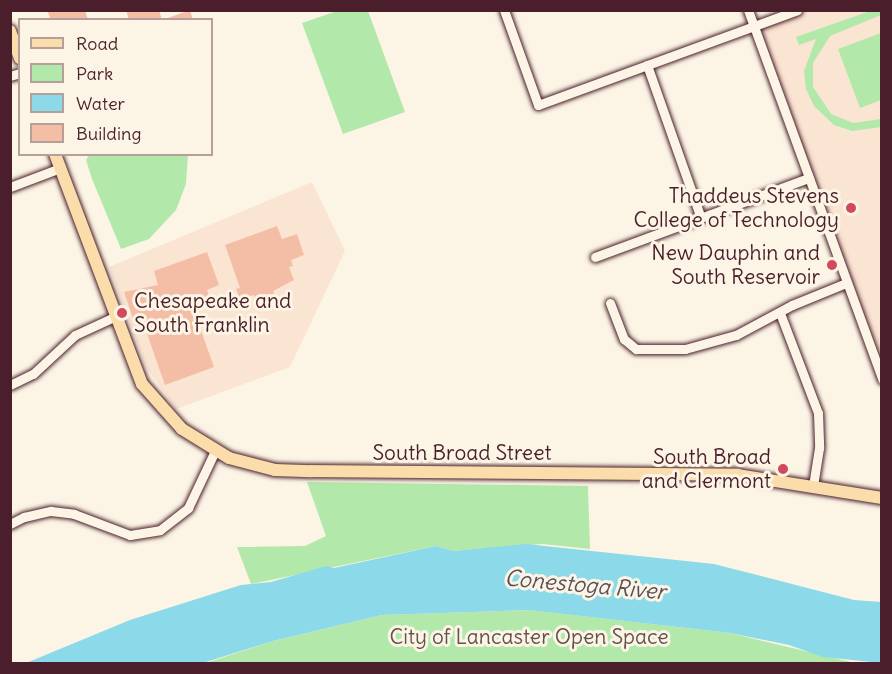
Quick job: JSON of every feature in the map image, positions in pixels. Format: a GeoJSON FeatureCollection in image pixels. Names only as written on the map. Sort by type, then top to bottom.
{"type":"FeatureCollection","features":[{"type":"Feature","properties":{"kind":"main road"},"geometry":{"type":"LineString","coordinates":[[10,31],[18,53]]}},
{"type":"Feature","properties":{"kind":"main road","name":"South Broad Street"},"geometry":{"type":"LineString","coordinates":[[56,156],[136,372],[152,397],[182,429],[215,451],[256,466],[291,471],[721,474],[813,485],[882,498]]}},
{"type":"Feature","properties":{"kind":"street"},"geometry":{"type":"LineString","coordinates":[[504,10],[538,105],[797,10]]}},
{"type":"Feature","properties":{"kind":"street"},"geometry":{"type":"LineString","coordinates":[[748,10],[882,379]]}},
{"type":"Feature","properties":{"kind":"street"},"geometry":{"type":"LineString","coordinates":[[647,65],[701,218]]}},
{"type":"Feature","properties":{"kind":"street"},"geometry":{"type":"LineString","coordinates":[[10,186],[60,168]]}},
{"type":"Feature","properties":{"kind":"street"},"geometry":{"type":"LineString","coordinates":[[595,257],[809,178]]}},
{"type":"Feature","properties":{"kind":"street"},"geometry":{"type":"LineString","coordinates":[[610,303],[624,339],[644,351],[685,349],[736,335],[780,312],[846,283]]}},
{"type":"Feature","properties":{"kind":"street"},"geometry":{"type":"LineString","coordinates":[[780,312],[818,413],[819,447],[813,485]]}},
{"type":"Feature","properties":{"kind":"street"},"geometry":{"type":"LineString","coordinates":[[10,385],[33,374],[75,334],[114,317]]}},
{"type":"Feature","properties":{"kind":"street"},"geometry":{"type":"LineString","coordinates":[[10,524],[51,511],[74,514],[130,535],[160,530],[188,508],[215,451]]}},
{"type":"Feature","properties":{"kind":"shaded area","name":"Thaddeus Stevens College of Technology"},"geometry":{"type":"Polygon","coordinates":[[[797,11],[881,11],[881,379],[754,26],[797,11]]]}},
{"type":"Feature","properties":{"kind":"shaded area"},"geometry":{"type":"Polygon","coordinates":[[[312,182],[345,251],[290,367],[176,409],[146,367],[109,267],[312,182]]]}},
{"type":"Feature","properties":{"kind":"green space"},"geometry":{"type":"Polygon","coordinates":[[[337,11],[368,11],[405,112],[343,134],[302,23],[337,11]]]}},
{"type":"Feature","properties":{"kind":"green space"},"geometry":{"type":"Polygon","coordinates":[[[870,11],[881,11],[881,15],[830,36],[813,63],[813,87],[831,114],[853,123],[881,119],[881,127],[852,131],[834,125],[814,106],[806,89],[804,71],[816,39],[799,45],[796,37],[870,11]]]}},
{"type":"Feature","properties":{"kind":"green space"},"geometry":{"type":"Polygon","coordinates":[[[881,33],[881,100],[860,108],[838,49],[881,33]]]}},
{"type":"Feature","properties":{"kind":"green space"},"geometry":{"type":"Polygon","coordinates":[[[88,156],[188,156],[186,184],[176,210],[149,239],[121,249],[86,160],[88,156]]]}},
{"type":"Feature","properties":{"kind":"green space"},"geometry":{"type":"Polygon","coordinates":[[[307,482],[588,486],[590,549],[542,544],[454,551],[436,546],[251,584],[237,547],[305,546],[326,536],[307,482]]]}},
{"type":"Feature","properties":{"kind":"green space","name":"City of Lancaster Open Space"},"geometry":{"type":"Polygon","coordinates":[[[530,610],[730,633],[855,663],[203,664],[273,641],[382,615],[530,610]]]}},
{"type":"Feature","properties":{"kind":"water","name":"Conestoga River"},"geometry":{"type":"Polygon","coordinates":[[[526,544],[714,564],[854,600],[881,602],[881,663],[823,657],[789,645],[730,633],[529,610],[382,615],[273,641],[203,663],[26,663],[130,620],[241,585],[271,582],[326,566],[334,568],[436,546],[454,551],[526,544]]]}},
{"type":"Feature","properties":{"kind":"building"},"geometry":{"type":"Polygon","coordinates":[[[47,10],[85,10],[87,18],[50,18],[47,10]]]}},
{"type":"Feature","properties":{"kind":"building"},"geometry":{"type":"Polygon","coordinates":[[[126,10],[159,10],[161,18],[128,18],[126,10]]]}},
{"type":"Feature","properties":{"kind":"building"},"geometry":{"type":"Polygon","coordinates":[[[190,10],[192,18],[168,18],[190,10]]]}},
{"type":"Feature","properties":{"kind":"building"},"geometry":{"type":"Polygon","coordinates":[[[277,226],[282,239],[297,234],[304,255],[291,260],[293,266],[289,267],[294,280],[273,291],[276,299],[258,306],[254,295],[240,299],[236,289],[240,288],[225,245],[277,226]]]}},
{"type":"Feature","properties":{"kind":"building"},"geometry":{"type":"Polygon","coordinates":[[[207,252],[219,285],[207,290],[212,305],[194,311],[214,367],[165,385],[146,331],[138,333],[124,292],[158,285],[154,271],[207,252]]]}},
{"type":"Feature","properties":{"kind":"place","name":"Thaddeus Stevens College of Technology"},"geometry":{"type":"Point","coordinates":[851,208]}},
{"type":"Feature","properties":{"kind":"place","name":"New Dauphin and South Reservoir"},"geometry":{"type":"Point","coordinates":[832,265]}},
{"type":"Feature","properties":{"kind":"place","name":"Chesapeake and South Franklin"},"geometry":{"type":"Point","coordinates":[122,313]}},
{"type":"Feature","properties":{"kind":"place","name":"South Broad and Clermont"},"geometry":{"type":"Point","coordinates":[783,469]}}]}
